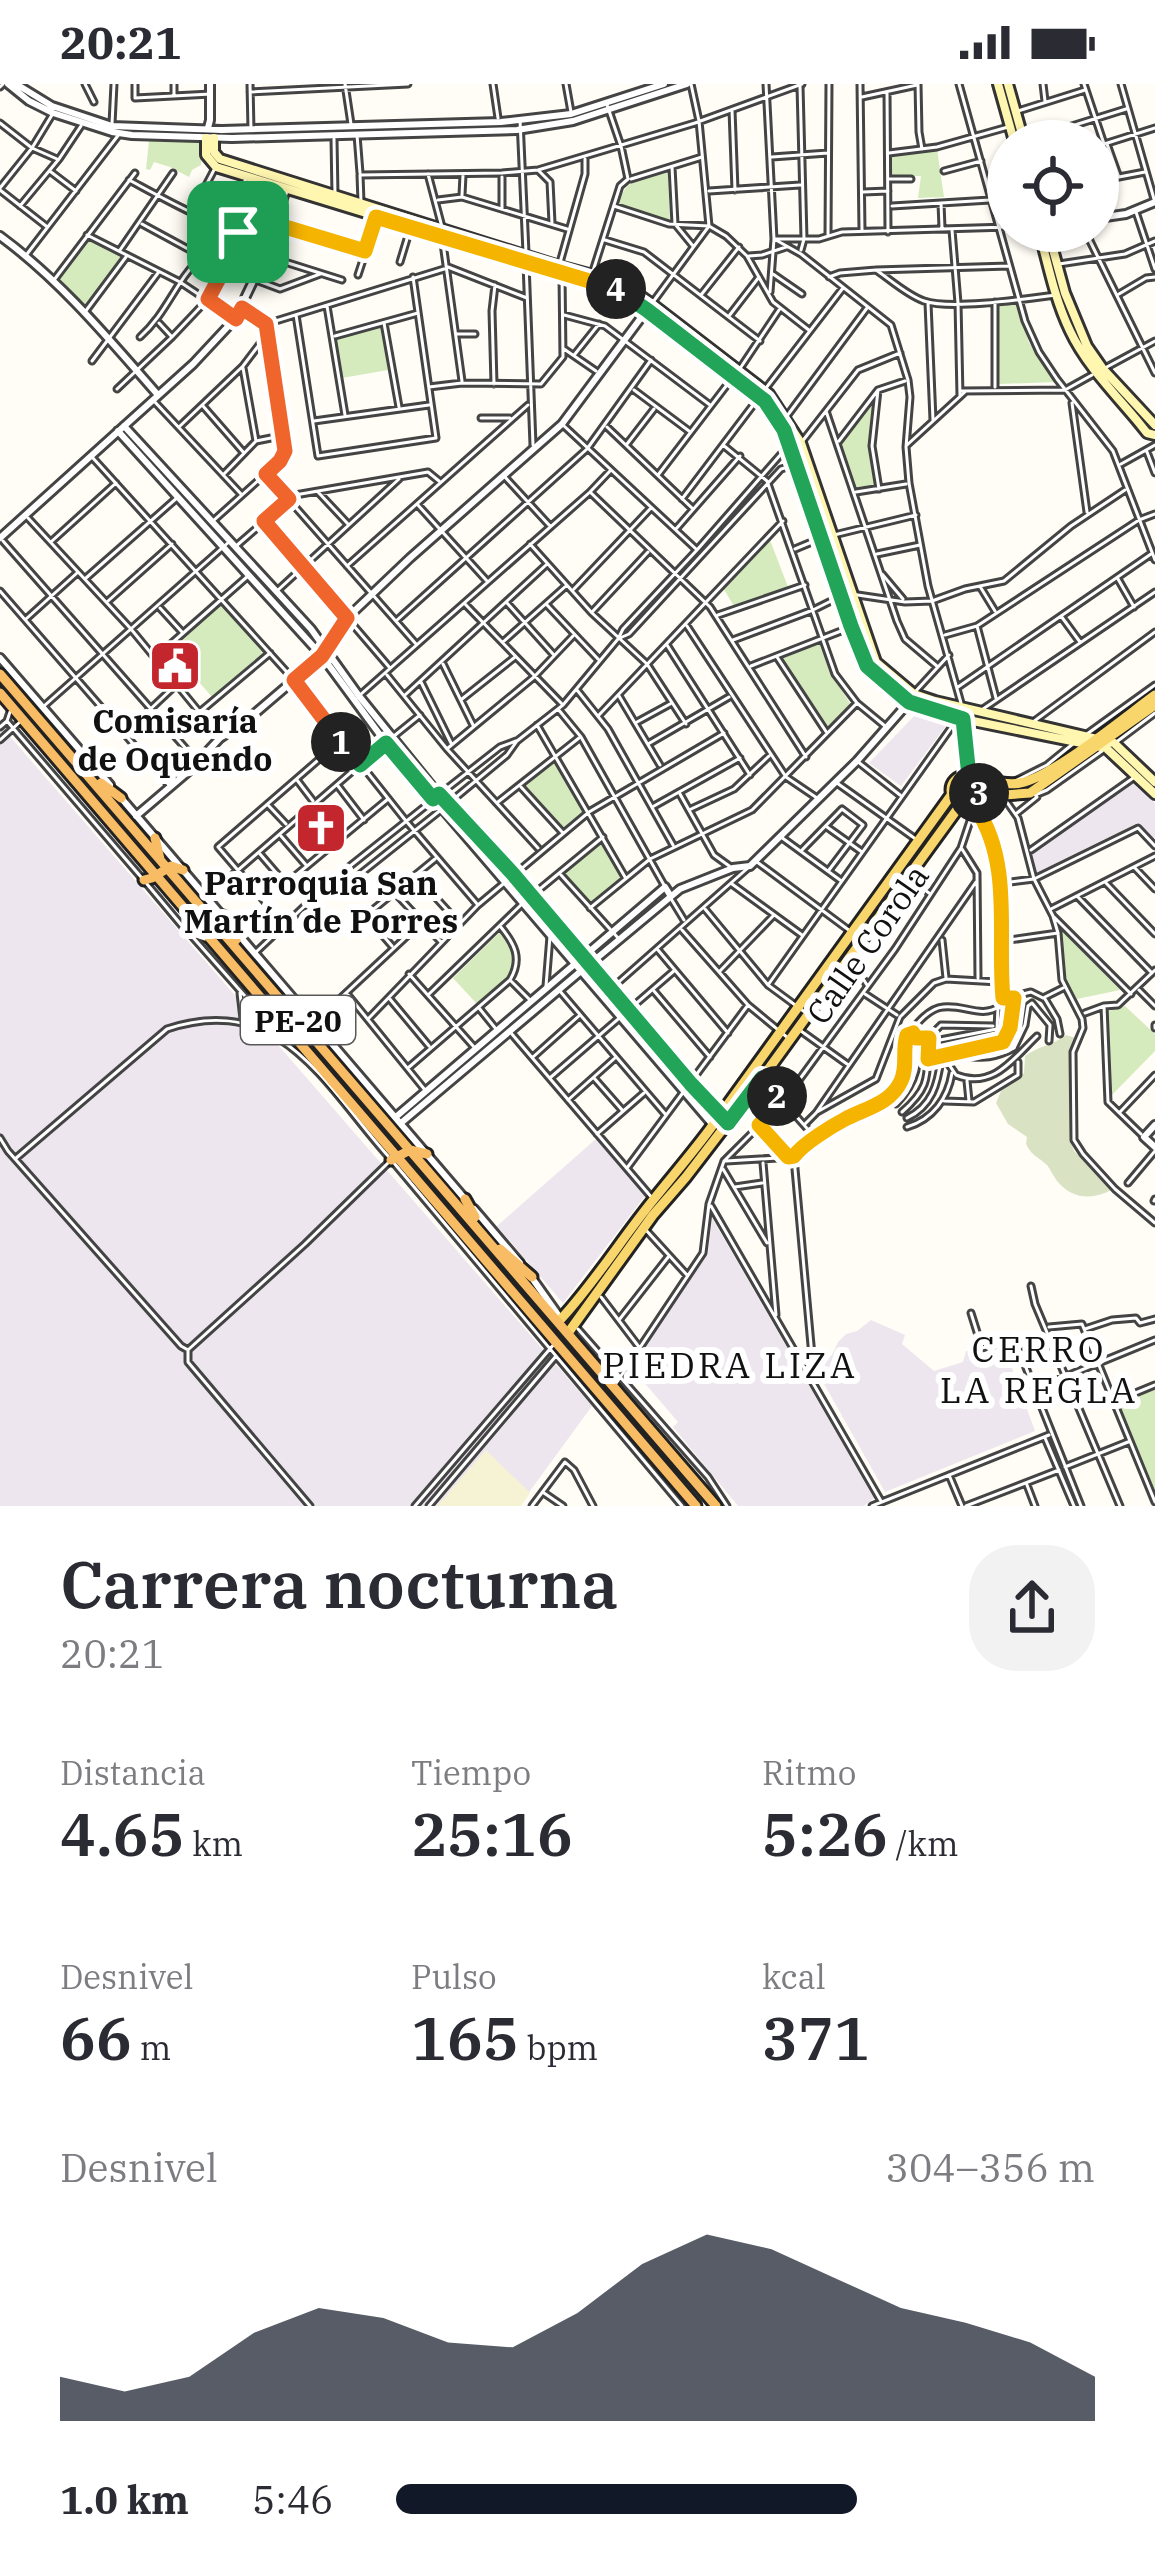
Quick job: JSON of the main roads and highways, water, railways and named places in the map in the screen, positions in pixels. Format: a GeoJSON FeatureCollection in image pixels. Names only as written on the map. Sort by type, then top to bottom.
{"type":"FeatureCollection","features":[{"type":"Feature","properties":{"kind":"highway","name":"PE-20"},"geometry":{"type":"LineString","coordinates":[[0,674],[163,863],[249,954],[484,1237],[617,1382],[716,1506]]}},
{"type":"Feature","properties":{"kind":"highway","name":"PE-20"},"geometry":{"type":"LineString","coordinates":[[0,693],[148,876],[212,941],[271,1018],[696,1506]]}},
{"type":"Feature","properties":{"kind":"highway"},"geometry":{"type":"LineString","coordinates":[[86,774],[121,798]]}},
{"type":"Feature","properties":{"kind":"highway"},"geometry":{"type":"LineString","coordinates":[[155,838],[163,863]]}},
{"type":"Feature","properties":{"kind":"highway"},"geometry":{"type":"LineString","coordinates":[[148,876],[163,863]]}},
{"type":"Feature","properties":{"kind":"highway"},"geometry":{"type":"LineString","coordinates":[[163,863],[183,870]]}},
{"type":"Feature","properties":{"kind":"highway"},"geometry":{"type":"LineString","coordinates":[[223,916],[249,954]]}},
{"type":"Feature","properties":{"kind":"highway"},"geometry":{"type":"LineString","coordinates":[[394,1158],[410,1150],[427,1154]]}},
{"type":"Feature","properties":{"kind":"highway"},"geometry":{"type":"LineString","coordinates":[[465,1199],[484,1237],[532,1277]]}},
{"type":"Feature","properties":{"kind":"highway"},"geometry":{"type":"LineString","coordinates":[[562,1318],[571,1329]]}},
{"type":"Feature","properties":{"kind":"main road"},"geometry":{"type":"LineString","coordinates":[[998,84],[1008,120]]}},
{"type":"Feature","properties":{"kind":"main road"},"geometry":{"type":"LineString","coordinates":[[1008,84],[1018,120]]}},
{"type":"Feature","properties":{"kind":"main road"},"geometry":{"type":"LineString","coordinates":[[442,234],[376,217],[288,184],[220,159],[214,152],[211,130],[206,155],[215,167],[246,177],[288,184],[335,195],[442,234],[591,278],[649,307],[762,393],[786,418],[801,443],[826,537]]}},
{"type":"Feature","properties":{"kind":"main road"},"geometry":{"type":"LineString","coordinates":[[1044,252],[1071,334],[1152,431]]}},
{"type":"Feature","properties":{"kind":"main road"},"geometry":{"type":"LineString","coordinates":[[1054,252],[1079,330],[1101,371]]}},
{"type":"Feature","properties":{"kind":"main road"},"geometry":{"type":"LineString","coordinates":[[762,393],[784,430],[826,537],[867,666],[911,698],[961,715],[1095,742]]}},
{"type":"Feature","properties":{"kind":"main road"},"geometry":{"type":"LineString","coordinates":[[1122,709],[1154,704]]}},
{"type":"Feature","properties":{"kind":"main road"},"geometry":{"type":"LineString","coordinates":[[1140,724],[1154,704]]}},
{"type":"Feature","properties":{"kind":"main road"},"geometry":{"type":"LineString","coordinates":[[845,954],[854,934],[952,794],[956,779],[1028,782],[1154,704]]}},
{"type":"Feature","properties":{"kind":"main road"},"geometry":{"type":"LineString","coordinates":[[961,715],[978,712],[1095,742],[1155,782]]}},
{"type":"Feature","properties":{"kind":"main road"},"geometry":{"type":"LineString","coordinates":[[952,794],[971,806],[1030,793],[1095,742]]}},
{"type":"Feature","properties":{"kind":"main road"},"geometry":{"type":"LineString","coordinates":[[1140,773],[1155,794]]}},
{"type":"Feature","properties":{"kind":"main road"},"geometry":{"type":"LineString","coordinates":[[720,1124],[845,954],[971,806],[979,787],[971,777]]}},
{"type":"Feature","properties":{"kind":"main road"},"geometry":{"type":"LineString","coordinates":[[562,1318],[678,1172],[762,1078],[786,1036],[798,1028],[804,1011]]}},
{"type":"Feature","properties":{"kind":"main road"},"geometry":{"type":"LineString","coordinates":[[571,1329],[656,1203]]}},
{"type":"Feature","properties":{"kind":"place","name":"Comisaría de Oquendo"},"geometry":{"type":"Point","coordinates":[175,666]}},
{"type":"Feature","properties":{"kind":"place","name":"Parroquia San Martín de Porres"},"geometry":{"type":"Point","coordinates":[321,828]}},
{"type":"Feature","properties":{"kind":"district","name":"PIEDRA LIZA"},"geometry":{"type":"Point","coordinates":[730,1364]}},
{"type":"Feature","properties":{"kind":"district","name":"CERRO LA REGLA"},"geometry":{"type":"Point","coordinates":[1039,1368]}}]}
